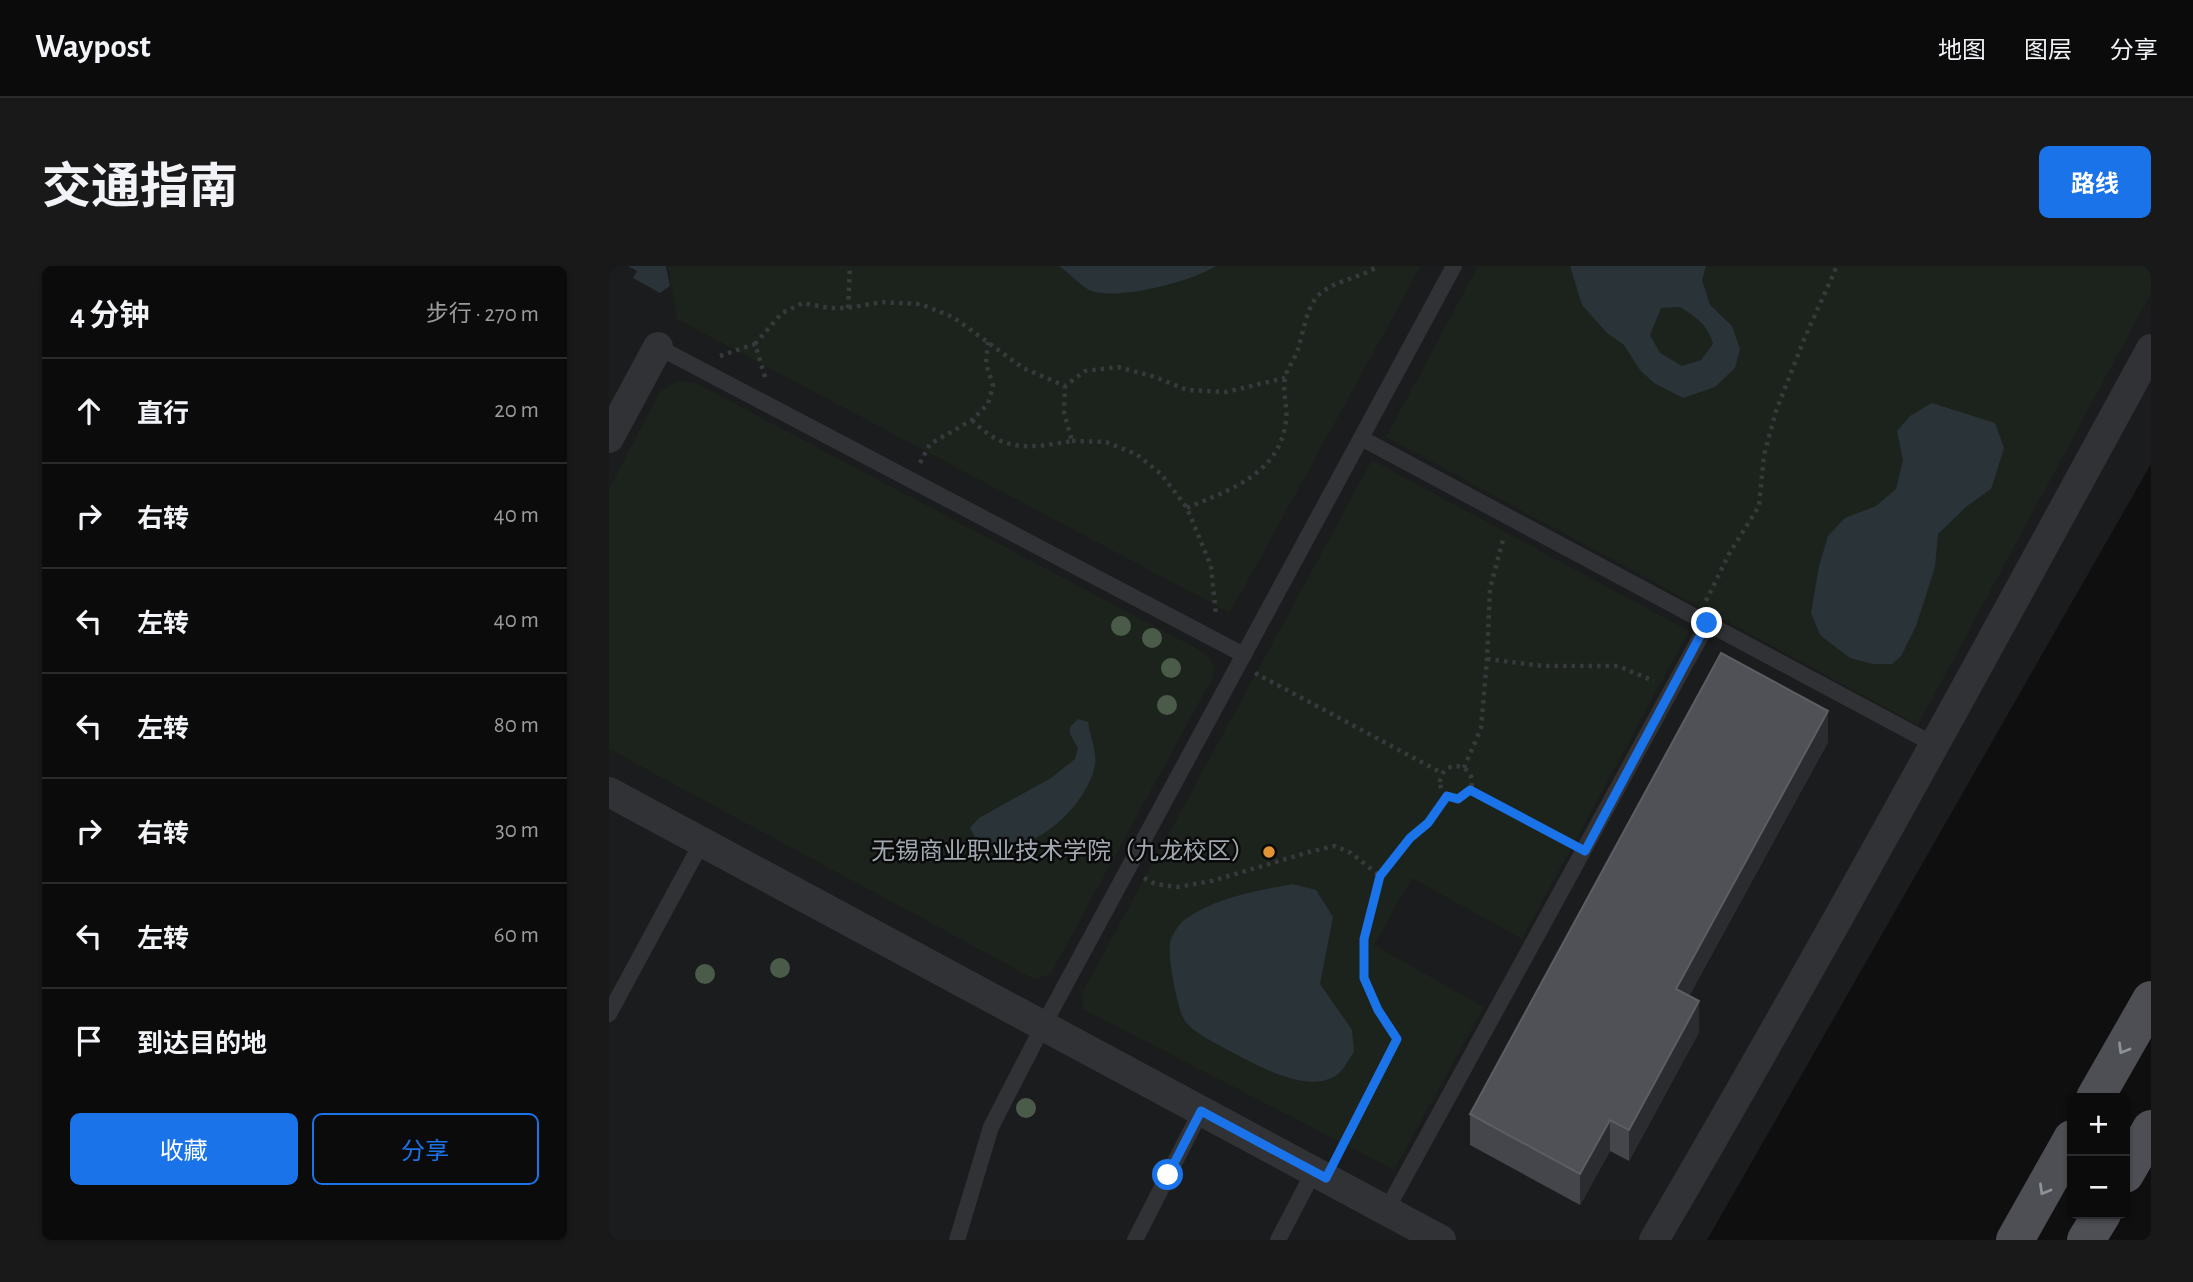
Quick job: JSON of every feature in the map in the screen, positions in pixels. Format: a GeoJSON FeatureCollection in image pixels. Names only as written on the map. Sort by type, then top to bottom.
{"type":"FeatureCollection","features":[{"type":"Feature","properties":{"kind":"main road"},"geometry":{"type":"LineString","coordinates":[[2098,1093],[2151,1000]]}},
{"type":"Feature","properties":{"kind":"main road"},"geometry":{"type":"LineString","coordinates":[[2130,1165],[2151,1129]]}},
{"type":"Feature","properties":{"kind":"main road"},"geometry":{"type":"LineString","coordinates":[[2015,1240],[2067,1148]]}},
{"type":"Feature","properties":{"kind":"main road"},"geometry":{"type":"LineString","coordinates":[[2086,1240],[2099,1219]]}},
{"type":"Feature","properties":{"kind":"street"},"geometry":{"type":"LineString","coordinates":[[609,438],[658,347]]}},
{"type":"Feature","properties":{"kind":"street"},"geometry":{"type":"LineString","coordinates":[[1654,1240],[1775,1033],[2151,349]]}},
{"type":"Feature","properties":{"kind":"street"},"geometry":{"type":"LineString","coordinates":[[609,792],[1441,1240]]}},
{"type":"Feature","properties":{"kind":"lane"},"geometry":{"type":"LineString","coordinates":[[957,1240],[991,1127],[1454,266]]}},
{"type":"Feature","properties":{"kind":"lane"},"geometry":{"type":"LineString","coordinates":[[658,347],[1219,641],[1242,659]]}},
{"type":"Feature","properties":{"kind":"lane"},"geometry":{"type":"LineString","coordinates":[[1361,438],[1935,745]]}},
{"type":"Feature","properties":{"kind":"lane"},"geometry":{"type":"LineString","coordinates":[[1387,1211],[1585,851],[1672,688],[1702,621]]}},
{"type":"Feature","properties":{"kind":"lane"},"geometry":{"type":"LineString","coordinates":[[609,1014],[702,842]]}},
{"type":"Feature","properties":{"kind":"lane"},"geometry":{"type":"LineString","coordinates":[[1135,1240],[1201,1111]]}},
{"type":"Feature","properties":{"kind":"lane"},"geometry":{"type":"LineString","coordinates":[[1278,1240],[1320,1175]]}},
{"type":"Feature","properties":{"kind":"path"},"geometry":{"type":"LineString","coordinates":[[848,308],[850,266]]}},
{"type":"Feature","properties":{"kind":"path"},"geometry":{"type":"LineString","coordinates":[[1187,508],[1253,478],[1279,447],[1286,421],[1285,378],[1297,354],[1307,317],[1317,297],[1339,283],[1370,272],[1378,266]]}},
{"type":"Feature","properties":{"kind":"path"},"geometry":{"type":"LineString","coordinates":[[1702,621],[1729,554],[1759,506],[1764,455],[1776,411],[1837,266]]}},
{"type":"Feature","properties":{"kind":"path"},"geometry":{"type":"LineString","coordinates":[[755,344],[782,313],[803,303],[829,308],[848,308],[882,302],[920,304],[953,317],[1023,368],[1065,386]]}},
{"type":"Feature","properties":{"kind":"path"},"geometry":{"type":"LineString","coordinates":[[912,480],[930,443],[972,420],[988,404],[993,386],[986,364],[988,341]]}},
{"type":"Feature","properties":{"kind":"path"},"geometry":{"type":"LineString","coordinates":[[1065,386],[1086,371],[1118,367],[1156,377],[1187,390],[1226,392],[1285,378]]}},
{"type":"Feature","properties":{"kind":"path"},"geometry":{"type":"LineString","coordinates":[[1065,386],[1064,413],[1072,441]]}},
{"type":"Feature","properties":{"kind":"path"},"geometry":{"type":"LineString","coordinates":[[972,420],[985,434],[1008,446],[1037,447],[1072,441],[1105,442],[1136,454],[1161,474],[1187,508],[1211,566],[1219,641]]}},
{"type":"Feature","properties":{"kind":"path"},"geometry":{"type":"LineString","coordinates":[[1464,768],[1481,728],[1490,589],[1509,517]]}},
{"type":"Feature","properties":{"kind":"path"},"geometry":{"type":"LineString","coordinates":[[1242,659],[1442,773]]}},
{"type":"Feature","properties":{"kind":"path"},"geometry":{"type":"LineString","coordinates":[[1487,659],[1543,666],[1618,666],[1672,688]]}},
{"type":"Feature","properties":{"kind":"path"},"geometry":{"type":"LineString","coordinates":[[1451,766],[1464,768],[1472,779],[1470,790],[1458,799],[1447,796],[1440,785],[1442,773],[1451,766]]}},
{"type":"Feature","properties":{"kind":"path"},"geometry":{"type":"LineString","coordinates":[[1470,790],[1585,851]]}},
{"type":"Feature","properties":{"kind":"path"},"geometry":{"type":"LineString","coordinates":[[1320,1175],[1397,1039],[1378,1010],[1364,978],[1364,939],[1380,876],[1410,838],[1428,823],[1447,796]]}},
{"type":"Feature","properties":{"kind":"path"},"geometry":{"type":"LineString","coordinates":[[1128,870],[1155,884],[1177,887],[1212,881],[1335,846],[1351,853],[1380,876]]}},
{"type":"Feature","properties":{"kind":"shaded area","name":"无锡商业职业技术学院（九龙校区）"},"geometry":{"type":"Polygon","coordinates":[[[609,266],[2151,266],[2151,464],[1707,1240],[609,1240],[609,266]]]}},
{"type":"Feature","properties":{"kind":"shaded area"},"geometry":{"type":"Polygon","coordinates":[[[628,266],[666,266],[670,286],[660,293],[633,278],[637,271],[628,266]]]}},
{"type":"Feature","properties":{"kind":"shaded area"},"geometry":{"type":"Polygon","coordinates":[[[668,266],[1421,266],[1230,613],[677,319],[668,266]]]}},
{"type":"Feature","properties":{"kind":"shaded area"},"geometry":{"type":"Polygon","coordinates":[[[1059,266],[1216,266],[1190,278],[1154,288],[1135,292],[1101,293],[1081,285],[1059,266]]]}},
{"type":"Feature","properties":{"kind":"shaded area"},"geometry":{"type":"Polygon","coordinates":[[[1478,266],[2151,266],[2151,293],[1918,725],[1386,437],[1478,266]]]}},
{"type":"Feature","properties":{"kind":"shaded area"},"geometry":{"type":"Polygon","coordinates":[[[1570,266],[1706,266],[1702,280],[1710,305],[1732,326],[1740,349],[1735,368],[1715,387],[1683,398],[1654,383],[1640,370],[1624,345],[1607,333],[1582,305],[1570,266]],[[1680,307],[1661,308],[1650,335],[1660,353],[1682,366],[1701,360],[1713,344],[1705,327],[1680,307]]]}},
{"type":"Feature","properties":{"kind":"shaded area"},"geometry":{"type":"Polygon","coordinates":[[[678,381],[696,383],[1205,653],[1214,665],[1213,677],[1050,975],[1034,979],[609,749],[609,489],[660,391],[678,381]]]}},
{"type":"Feature","properties":{"kind":"shaded area"},"geometry":{"type":"Polygon","coordinates":[[[1932,403],[1995,423],[2004,448],[1991,489],[1967,506],[1938,534],[1935,567],[1916,626],[1901,656],[1892,664],[1873,664],[1850,658],[1820,635],[1811,613],[1819,566],[1828,536],[1845,518],[1876,506],[1896,489],[1903,460],[1897,431],[1910,416],[1932,403]]]}},
{"type":"Feature","properties":{"kind":"shaded area"},"geometry":{"type":"Polygon","coordinates":[[[1372,460],[1689,631],[1522,939],[1412,878],[1374,945],[1484,1007],[1394,1170],[1083,1009],[1082,993],[1372,460]]]}},
{"type":"Feature","properties":{"kind":"shaded area"},"geometry":{"type":"Polygon","coordinates":[[[1078,719],[1088,722],[1095,765],[1083,795],[1072,809],[1044,833],[1013,846],[989,845],[976,839],[970,828],[979,818],[1051,778],[1075,759],[1078,748],[1070,734],[1070,727],[1078,719]]]}},
{"type":"Feature","properties":{"kind":"shaded area"},"geometry":{"type":"Polygon","coordinates":[[[1293,884],[1316,890],[1333,917],[1320,984],[1352,1030],[1354,1052],[1340,1072],[1326,1080],[1312,1082],[1280,1075],[1198,1033],[1188,1025],[1182,1015],[1172,971],[1170,943],[1183,921],[1222,901],[1250,892],[1293,884]]]}},
{"type":"Feature","properties":{"kind":"building"},"geometry":{"type":"Polygon","coordinates":[[[1721,653],[1828,711],[1676,989],[1699,1001],[1629,1130],[1610,1120],[1580,1174],[1470,1114],[1721,653]]]}},
{"type":"Feature","properties":{"kind":"place","name":"无锡商业职业技术学院（九龙校区）"},"geometry":{"type":"Point","coordinates":[1269,852]}},
{"type":"Feature","properties":{"kind":"route"},"geometry":{"type":"LineString","coordinates":[[1168,1175],[1201,1111],[1326,1178],[1397,1039],[1378,1010],[1364,978],[1364,939],[1380,876],[1410,838],[1428,823],[1447,796],[1458,799],[1467,795],[1470,790],[1585,851],[1707,623]]}}]}
